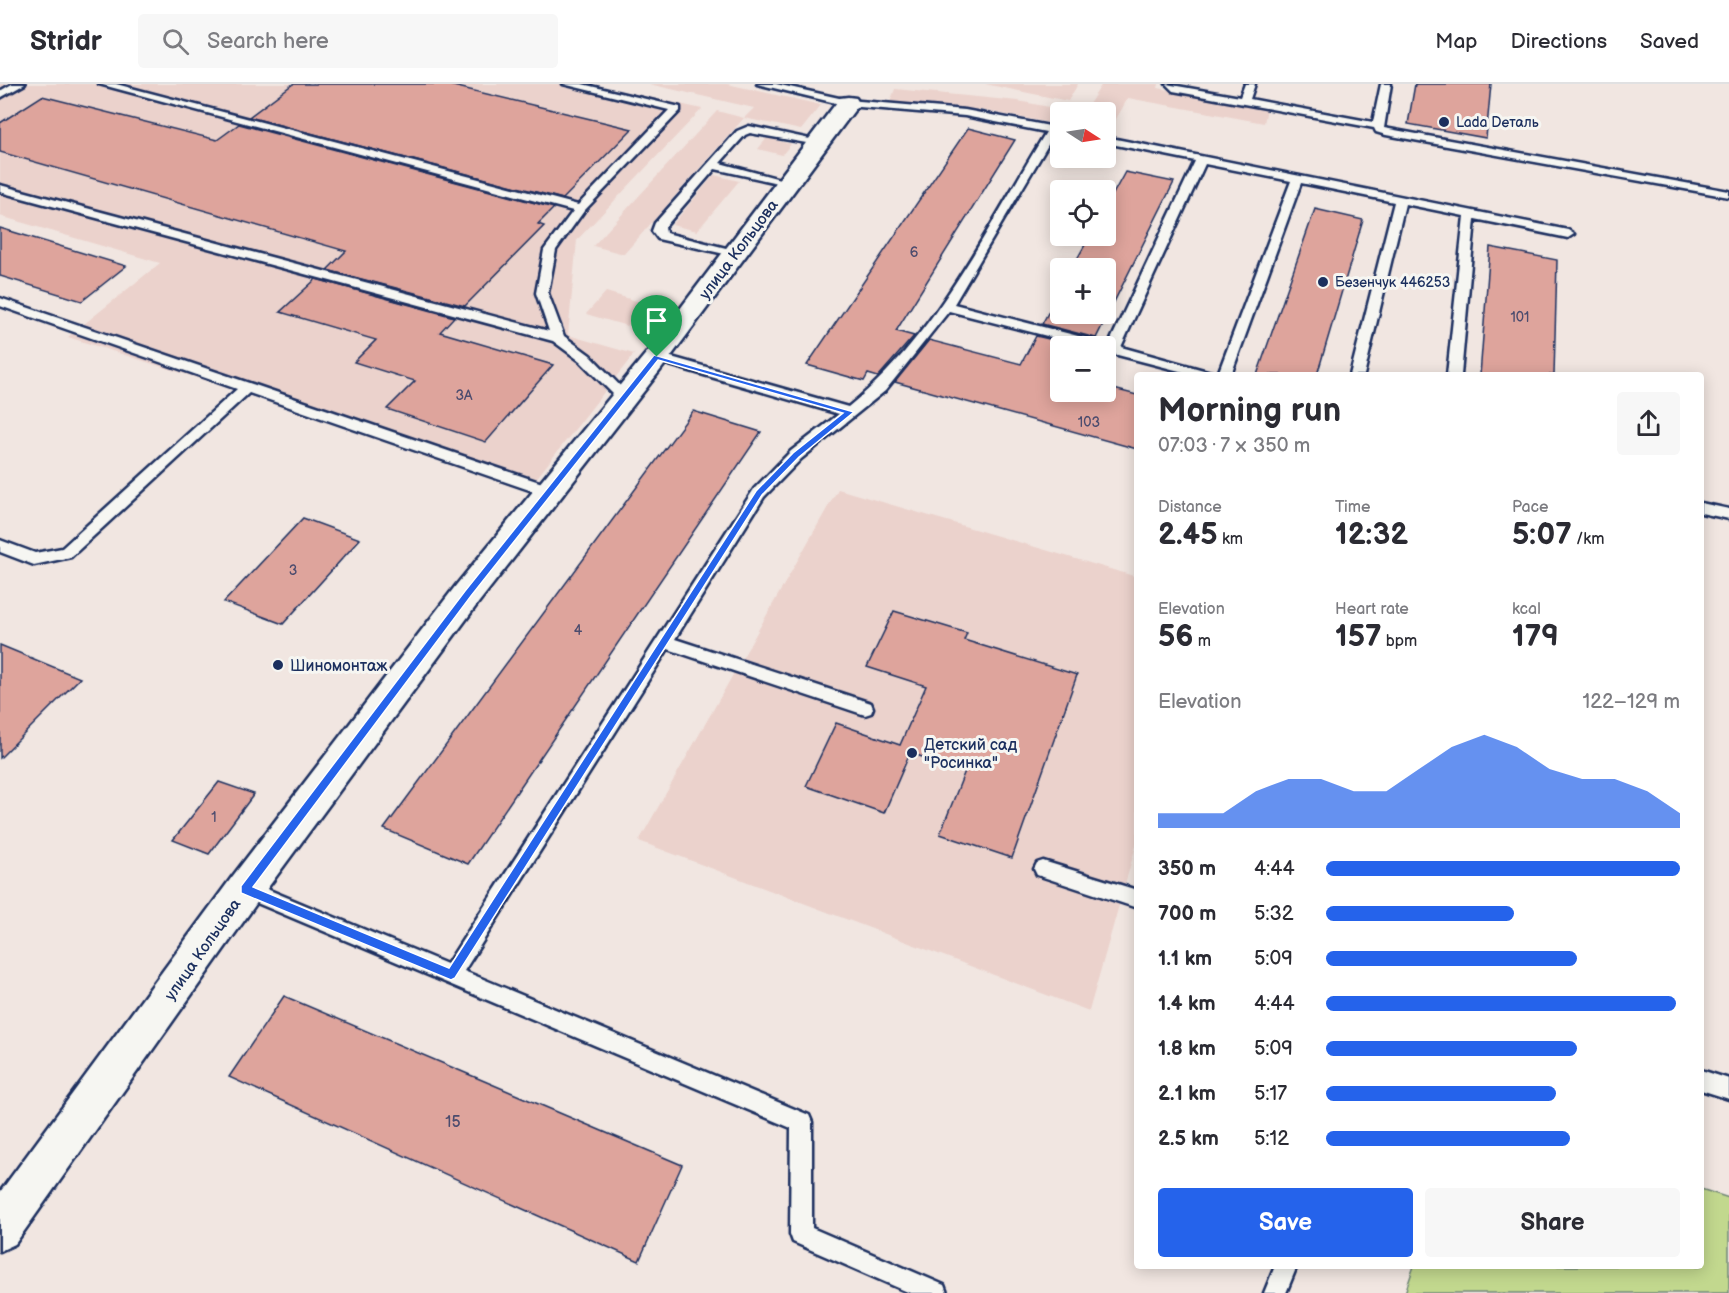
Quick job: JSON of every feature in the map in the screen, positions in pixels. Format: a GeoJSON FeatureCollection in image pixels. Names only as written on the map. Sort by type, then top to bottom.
{"type":"FeatureCollection","features":[{"type":"Feature","properties":{"kind":"street","name":"улица Кольцова"},"geometry":{"type":"LineString","coordinates":[[0,1229],[245,889],[468,593],[657,357],[848,103]]}},
{"type":"Feature","properties":{"kind":"lane"},"geometry":{"type":"LineString","coordinates":[[0,95],[20,84]]}},
{"type":"Feature","properties":{"kind":"lane"},"geometry":{"type":"LineString","coordinates":[[104,84],[580,209]]}},
{"type":"Feature","properties":{"kind":"lane"},"geometry":{"type":"LineString","coordinates":[[558,338],[542,293],[550,250],[580,209],[676,109],[568,84]]}},
{"type":"Feature","properties":{"kind":"lane"},"geometry":{"type":"LineString","coordinates":[[762,84],[848,103],[965,112],[1050,130]]}},
{"type":"Feature","properties":{"kind":"lane"},"geometry":{"type":"LineString","coordinates":[[1171,84],[1173,88],[1378,126],[1380,130],[1386,132],[1729,194]]}},
{"type":"Feature","properties":{"kind":"lane"},"geometry":{"type":"LineString","coordinates":[[1244,101],[1250,84]]}},
{"type":"Feature","properties":{"kind":"lane"},"geometry":{"type":"LineString","coordinates":[[1378,126],[1386,84]]}},
{"type":"Feature","properties":{"kind":"lane"},"geometry":{"type":"LineString","coordinates":[[734,254],[662,236],[658,231],[659,226],[741,133],[749,129],[818,142]]}},
{"type":"Feature","properties":{"kind":"lane"},"geometry":{"type":"LineString","coordinates":[[451,975],[759,493],[796,455],[880,388],[946,306],[1050,141]]}},
{"type":"Feature","properties":{"kind":"lane"},"geometry":{"type":"LineString","coordinates":[[1116,142],[1568,234]]}},
{"type":"Feature","properties":{"kind":"lane"},"geometry":{"type":"LineString","coordinates":[[1112,336],[1201,160]]}},
{"type":"Feature","properties":{"kind":"lane"},"geometry":{"type":"LineString","coordinates":[[712,165],[787,184]]}},
{"type":"Feature","properties":{"kind":"lane"},"geometry":{"type":"LineString","coordinates":[[1225,372],[1298,179]]}},
{"type":"Feature","properties":{"kind":"lane"},"geometry":{"type":"LineString","coordinates":[[0,188],[558,338],[585,358],[624,397]]}},
{"type":"Feature","properties":{"kind":"lane"},"geometry":{"type":"LineString","coordinates":[[1358,372],[1400,200]]}},
{"type":"Feature","properties":{"kind":"lane"},"geometry":{"type":"LineString","coordinates":[[1454,372],[1470,214]]}},
{"type":"Feature","properties":{"kind":"lane"},"geometry":{"type":"LineString","coordinates":[[0,302],[549,491]]}},
{"type":"Feature","properties":{"kind":"lane"},"geometry":{"type":"LineString","coordinates":[[946,306],[1060,336]]}},
{"type":"Feature","properties":{"kind":"lane"},"geometry":{"type":"LineString","coordinates":[[1116,351],[1200,372]]}},
{"type":"Feature","properties":{"kind":"lane"},"geometry":{"type":"LineString","coordinates":[[657,357],[849,412]]}},
{"type":"Feature","properties":{"kind":"lane"},"geometry":{"type":"LineString","coordinates":[[0,546],[34,559],[66,553],[246,388]]}},
{"type":"Feature","properties":{"kind":"lane"},"geometry":{"type":"LineString","coordinates":[[1704,509],[1729,514]]}},
{"type":"Feature","properties":{"kind":"lane"},"geometry":{"type":"LineString","coordinates":[[665,642],[865,708]]}},
{"type":"Feature","properties":{"kind":"lane"},"geometry":{"type":"LineString","coordinates":[[1042,869],[1134,898]]}},
{"type":"Feature","properties":{"kind":"lane"},"geometry":{"type":"LineString","coordinates":[[245,889],[802,1122],[801,1234],[936,1293]]}},
{"type":"Feature","properties":{"kind":"lane"},"geometry":{"type":"LineString","coordinates":[[1704,1081],[1729,1089]]}},
{"type":"Feature","properties":{"kind":"lane"},"geometry":{"type":"LineString","coordinates":[[1275,1293],[1285,1269]]}},
{"type":"Feature","properties":{"kind":"shaded area"},"geometry":{"type":"Polygon","coordinates":[[[0,84],[591,84],[702,109],[577,240],[568,335],[634,354],[532,484],[68,337],[160,263],[0,216],[0,84]]]}},
{"type":"Feature","properties":{"kind":"shaded area"},"geometry":{"type":"Polygon","coordinates":[[[649,84],[727,84],[821,105],[801,130],[744,118],[754,108],[649,84]]]}},
{"type":"Feature","properties":{"kind":"shaded area"},"geometry":{"type":"Polygon","coordinates":[[[985,84],[1078,84],[1068,101],[985,84]]]}},
{"type":"Feature","properties":{"kind":"shaded area"},"geometry":{"type":"Polygon","coordinates":[[[1102,84],[1159,84],[1158,88],[1267,109],[1264,123],[1128,98],[1116,119],[1116,102],[1090,102],[1102,84]]]}},
{"type":"Feature","properties":{"kind":"shaded area"},"geometry":{"type":"Polygon","coordinates":[[[895,89],[1018,101],[1050,107],[1050,123],[981,110],[890,102],[895,89]]]}},
{"type":"Feature","properties":{"kind":"shaded area"},"geometry":{"type":"Polygon","coordinates":[[[717,111],[744,118],[624,254],[593,246],[717,111]]]}},
{"type":"Feature","properties":{"kind":"shaded area"},"geometry":{"type":"Polygon","coordinates":[[[767,138],[791,144],[782,155],[758,149],[767,138]]]}},
{"type":"Feature","properties":{"kind":"shaded area"},"geometry":{"type":"Polygon","coordinates":[[[714,175],[739,181],[697,231],[672,225],[714,175]]]}},
{"type":"Feature","properties":{"kind":"shaded area"},"geometry":{"type":"Polygon","coordinates":[[[606,292],[647,304],[627,326],[586,314],[606,292]]]}},
{"type":"Feature","properties":{"kind":"shaded area","name":"Детский сад \"Росинка\""},"geometry":{"type":"Polygon","coordinates":[[[838,489],[1134,576],[1134,853],[1089,1011],[639,841],[838,489]]]}},
{"type":"Feature","properties":{"kind":"green space"},"geometry":{"type":"Polygon","coordinates":[[[1704,1190],[1729,1198],[1729,1293],[1405,1293],[1413,1269],[1704,1269],[1704,1190]]]}},
{"type":"Feature","properties":{"kind":"building"},"geometry":{"type":"Polygon","coordinates":[[[293,84],[445,84],[632,129],[563,199],[249,117],[293,84]]]}},
{"type":"Feature","properties":{"kind":"building"},"geometry":{"type":"Polygon","coordinates":[[[1415,84],[1491,84],[1486,138],[1408,124],[1415,84]]]}},
{"type":"Feature","properties":{"kind":"building"},"geometry":{"type":"Polygon","coordinates":[[[42,96],[217,140],[239,124],[554,208],[538,224],[544,226],[465,306],[327,270],[346,251],[0,152],[0,123],[42,96]]]}},
{"type":"Feature","properties":{"kind":"building"},"geometry":{"type":"Polygon","coordinates":[[[968,128],[1015,140],[896,331],[914,336],[878,377],[868,374],[864,381],[807,365],[968,128]]]}},
{"type":"Feature","properties":{"kind":"building"},"geometry":{"type":"Polygon","coordinates":[[[1125,172],[1174,182],[1116,298],[1116,258],[1078,258],[1084,246],[1116,246],[1116,189],[1125,172]]]}},
{"type":"Feature","properties":{"kind":"building"},"geometry":{"type":"Polygon","coordinates":[[[1315,209],[1363,220],[1318,372],[1258,372],[1315,209]]]}},
{"type":"Feature","properties":{"kind":"building"},"geometry":{"type":"Polygon","coordinates":[[[0,228],[126,266],[82,301],[0,276],[0,228]]]}},
{"type":"Feature","properties":{"kind":"building"},"geometry":{"type":"Polygon","coordinates":[[[1490,247],[1557,260],[1554,372],[1480,372],[1490,247]]]}},
{"type":"Feature","properties":{"kind":"building"},"geometry":{"type":"Polygon","coordinates":[[[316,279],[454,317],[440,332],[553,365],[486,442],[387,409],[415,381],[354,362],[376,340],[280,312],[316,279]]]}},
{"type":"Feature","properties":{"kind":"building"},"geometry":{"type":"Polygon","coordinates":[[[1050,309],[1050,324],[1103,324],[1097,336],[1088,336],[1042,324],[1050,309]]]}},
{"type":"Feature","properties":{"kind":"building"},"geometry":{"type":"Polygon","coordinates":[[[1036,336],[1050,339],[1050,402],[1116,402],[1116,390],[1134,394],[1134,448],[895,382],[929,340],[1021,364],[1036,336]]]}},
{"type":"Feature","properties":{"kind":"building"},"geometry":{"type":"Polygon","coordinates":[[[693,411],[761,432],[468,864],[384,829],[693,411]]]}},
{"type":"Feature","properties":{"kind":"building"},"geometry":{"type":"Polygon","coordinates":[[[303,518],[360,539],[283,624],[224,602],[303,518]]]}},
{"type":"Feature","properties":{"kind":"building"},"geometry":{"type":"Polygon","coordinates":[[[894,611],[967,633],[964,640],[1077,675],[1012,858],[940,834],[965,771],[910,753],[884,813],[806,786],[836,723],[900,745],[926,686],[867,667],[894,611]]]}},
{"type":"Feature","properties":{"kind":"building"},"geometry":{"type":"Polygon","coordinates":[[[0,645],[80,678],[0,758],[0,645]]]}},
{"type":"Feature","properties":{"kind":"building"},"geometry":{"type":"Polygon","coordinates":[[[219,782],[254,794],[209,854],[173,840],[219,782]]]}},
{"type":"Feature","properties":{"kind":"building"},"geometry":{"type":"Polygon","coordinates":[[[284,996],[682,1165],[639,1261],[229,1077],[284,996]]]}},
{"type":"Feature","properties":{"kind":"place","name":"Lada Dеталь"},"geometry":{"type":"Point","coordinates":[1444,122]}},
{"type":"Feature","properties":{"kind":"place","name":"Безенчук 446253"},"geometry":{"type":"Point","coordinates":[1323,282]}},
{"type":"Feature","properties":{"kind":"place","name":"Шиномонтаж"},"geometry":{"type":"Point","coordinates":[278,665]}},
{"type":"Feature","properties":{"kind":"place","name":"Детский сад \"Росинка\""},"geometry":{"type":"Point","coordinates":[912,753]}},
{"type":"Feature","properties":{"kind":"route"},"geometry":{"type":"LineString","coordinates":[[657,357],[849,412],[796,455],[759,493],[451,975],[245,889],[468,593],[657,357]]}}]}
